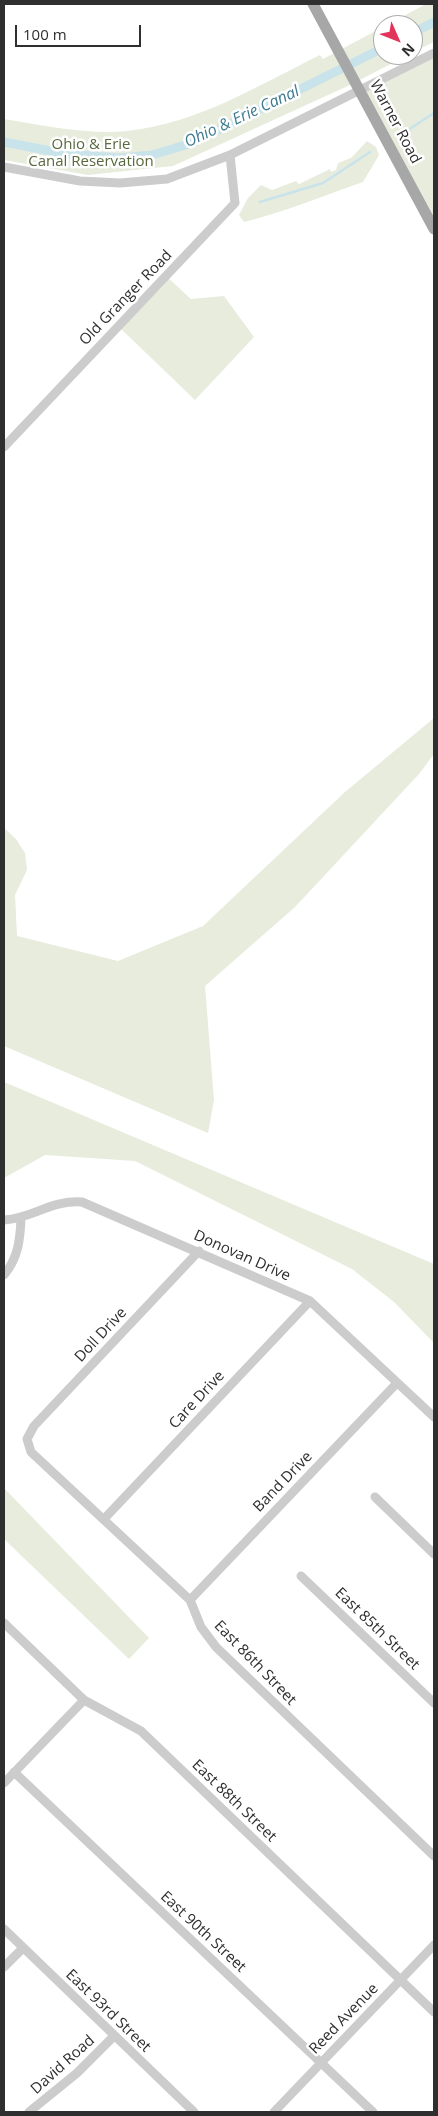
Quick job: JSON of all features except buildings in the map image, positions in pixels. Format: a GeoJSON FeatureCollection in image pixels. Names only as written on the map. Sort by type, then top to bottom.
{"type":"FeatureCollection","features":[{"type":"Feature","properties":{"kind":"main road","name":"Warner Road"},"geometry":{"type":"LineString","coordinates":[[314,4],[434,229]]}},
{"type":"Feature","properties":{"kind":"street"},"geometry":{"type":"LineString","coordinates":[[4,167],[80,181],[120,183],[167,179],[230,155],[358,86],[434,53]]}},
{"type":"Feature","properties":{"kind":"street","name":"Old Granger Road"},"geometry":{"type":"LineString","coordinates":[[4,447],[235,204],[230,155]]}},
{"type":"Feature","properties":{"kind":"street","name":"Donovan Drive"},"geometry":{"type":"LineString","coordinates":[[4,1220],[21,1219],[41,1208],[66,1201],[82,1202],[310,1301],[396,1384],[434,1417]]}},
{"type":"Feature","properties":{"kind":"street"},"geometry":{"type":"LineString","coordinates":[[4,1275],[13,1264],[20,1243],[21,1219]]}},
{"type":"Feature","properties":{"kind":"street","name":"Doll Drive"},"geometry":{"type":"LineString","coordinates":[[27,1439],[34,1426],[199,1252]]}},
{"type":"Feature","properties":{"kind":"street","name":"Care Drive"},"geometry":{"type":"LineString","coordinates":[[104,1519],[310,1301]]}},
{"type":"Feature","properties":{"kind":"street","name":"Band Drive"},"geometry":{"type":"LineString","coordinates":[[190,1600],[396,1384]]}},
{"type":"Feature","properties":{"kind":"street","name":"East 86th Street"},"geometry":{"type":"LineString","coordinates":[[27,1439],[31,1452],[190,1600],[201,1627],[216,1647],[434,1856]]}},
{"type":"Feature","properties":{"kind":"street"},"geometry":{"type":"LineString","coordinates":[[375,1497],[434,1554]]}},
{"type":"Feature","properties":{"kind":"street","name":"East 85th Street"},"geometry":{"type":"LineString","coordinates":[[301,1576],[434,1703]]}},
{"type":"Feature","properties":{"kind":"street","name":"East 88th Street"},"geometry":{"type":"LineString","coordinates":[[4,1623],[84,1700],[141,1731],[434,2012]]}},
{"type":"Feature","properties":{"kind":"street"},"geometry":{"type":"LineString","coordinates":[[4,1783],[84,1700]]}},
{"type":"Feature","properties":{"kind":"street","name":"East 90th Street"},"geometry":{"type":"LineString","coordinates":[[14,1772],[373,2112]]}},
{"type":"Feature","properties":{"kind":"street","name":"East 93rd Street"},"geometry":{"type":"LineString","coordinates":[[4,1929],[194,2112]]}},
{"type":"Feature","properties":{"kind":"street","name":"Reed Avenue"},"geometry":{"type":"LineString","coordinates":[[274,2112],[434,1945]]}},
{"type":"Feature","properties":{"kind":"street"},"geometry":{"type":"LineString","coordinates":[[4,1967],[23,1948]]}},
{"type":"Feature","properties":{"kind":"street","name":"David Road"},"geometry":{"type":"LineString","coordinates":[[32,2111],[77,2073],[114,2036]]}},
{"type":"Feature","properties":{"kind":"green space"},"geometry":{"type":"Polygon","coordinates":[[[426,4],[434,4],[434,42],[423,47],[423,15],[406,15],[426,4]]]}},
{"type":"Feature","properties":{"kind":"green space","name":"Ohio & Erie Canal Reservation"},"geometry":{"type":"Polygon","coordinates":[[[373,32],[373,65],[389,65],[352,84],[173,166],[88,175],[4,160],[4,119],[57,128],[97,132],[138,129],[166,124],[219,105],[320,55],[323,59],[373,32]]]}},
{"type":"Feature","properties":{"kind":"green space"},"geometry":{"type":"Polygon","coordinates":[[[434,53],[434,229],[360,89],[409,65],[423,65],[423,58],[434,53]]]}},
{"type":"Feature","properties":{"kind":"green space"},"geometry":{"type":"Polygon","coordinates":[[[367,141],[376,147],[379,155],[363,182],[289,209],[244,222],[239,215],[248,198],[261,185],[272,190],[296,181],[299,184],[330,169],[331,172],[336,170],[338,163],[351,158],[367,141]]]}},
{"type":"Feature","properties":{"kind":"green space"},"geometry":{"type":"Polygon","coordinates":[[[166,276],[191,299],[224,296],[254,337],[195,400],[118,326],[166,276]]]}},
{"type":"Feature","properties":{"kind":"green space"},"geometry":{"type":"Polygon","coordinates":[[[434,718],[434,754],[419,774],[295,907],[205,986],[214,1100],[208,1133],[4,1046],[4,828],[16,839],[25,853],[27,870],[15,895],[17,936],[118,961],[203,926],[345,792],[434,718]]]}},
{"type":"Feature","properties":{"kind":"green space"},"geometry":{"type":"Polygon","coordinates":[[[4,1082],[434,1264],[434,1343],[394,1302],[352,1269],[135,1161],[45,1155],[4,1178],[4,1082]]]}},
{"type":"Feature","properties":{"kind":"green space"},"geometry":{"type":"Polygon","coordinates":[[[4,1488],[149,1638],[129,1659],[4,1539],[4,1488]]]}},
{"type":"Feature","properties":{"kind":"waterway","name":"Ohio & Erie Canal"},"geometry":{"type":"LineString","coordinates":[[423,28],[434,22]]}},
{"type":"Feature","properties":{"kind":"waterway","name":"Ohio & Erie Canal"},"geometry":{"type":"LineString","coordinates":[[4,142],[66,154],[119,158],[152,155],[192,143],[373,53]]}},
{"type":"Feature","properties":{"kind":"waterway"},"geometry":{"type":"LineString","coordinates":[[408,130],[434,113]]}},
{"type":"Feature","properties":{"kind":"waterway"},"geometry":{"type":"LineString","coordinates":[[260,202],[323,183],[370,152]]}}]}
